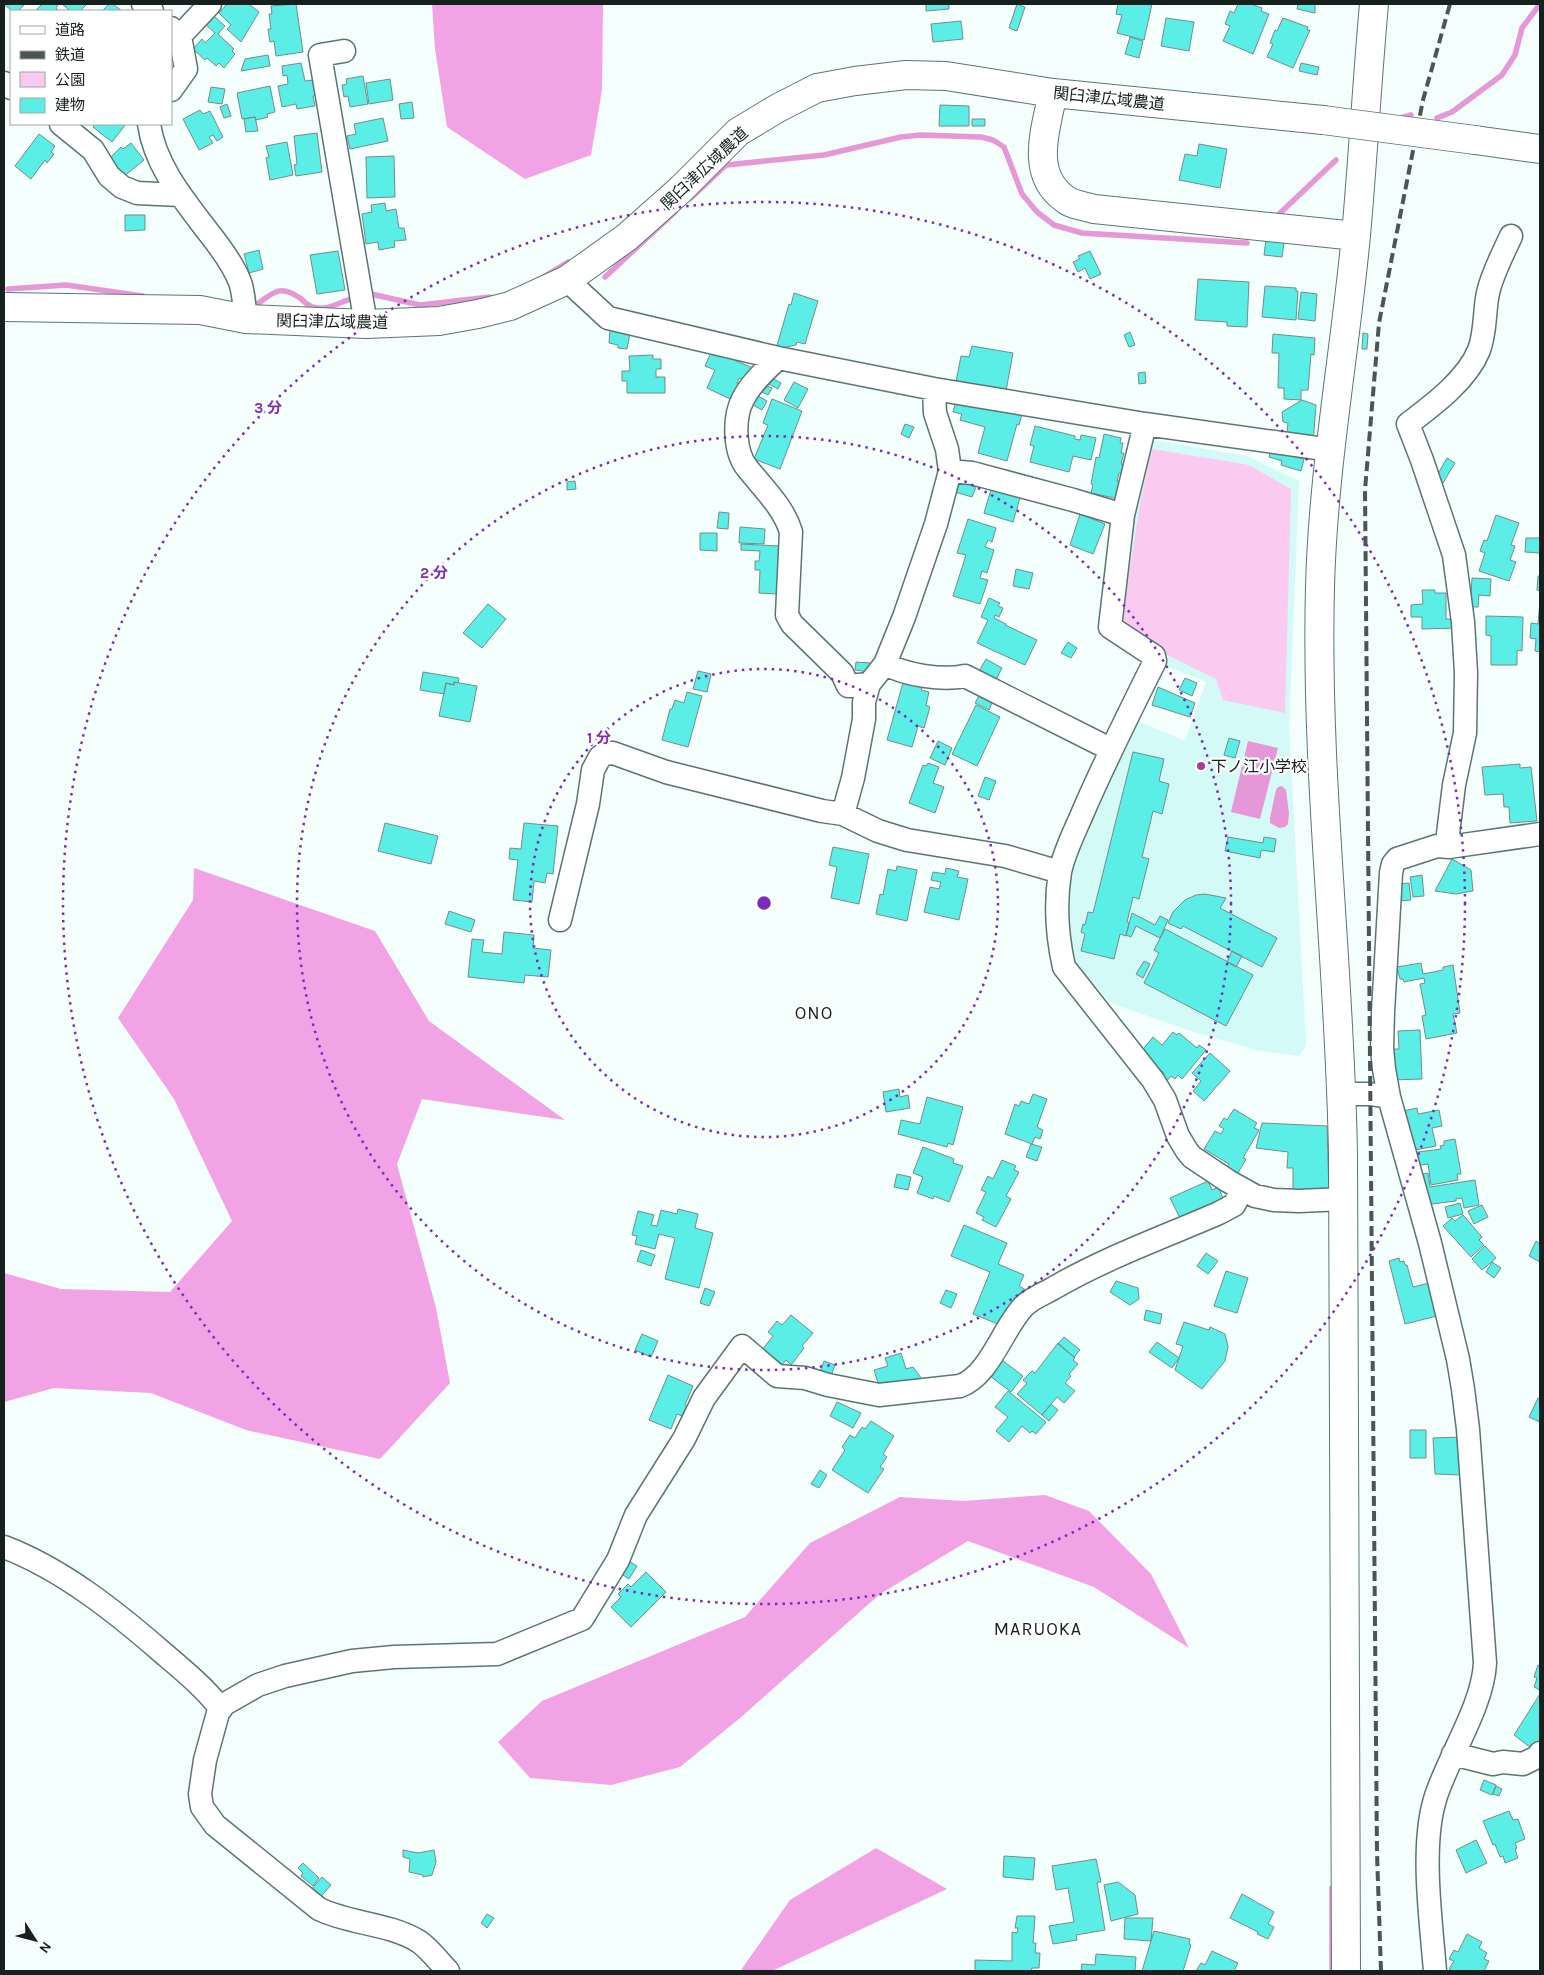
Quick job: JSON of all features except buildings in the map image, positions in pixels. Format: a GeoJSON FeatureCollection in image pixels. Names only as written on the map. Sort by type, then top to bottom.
{"type":"FeatureCollection","features":[{"type":"Feature","properties":{"kind":"street"},"geometry":{"type":"LineString","coordinates":[[172,89],[186,69],[176,32],[210,4]]}},
{"type":"Feature","properties":{"kind":"street"},"geometry":{"type":"LineString","coordinates":[[1346,1971],[1344,1199],[1342,1094],[1323,782],[1320,695],[1320,585],[1331,450],[1356,236],[1374,4]]}},
{"type":"Feature","properties":{"kind":"street"},"geometry":{"type":"LineString","coordinates":[[344,51],[320,55],[363,306]]}},
{"type":"Feature","properties":{"kind":"street","name":"関臼津広域農道"},"geometry":{"type":"LineString","coordinates":[[4,307],[200,310],[246,320],[363,306],[439,321],[510,306],[567,280],[627,237],[680,190],[738,132],[778,108],[816,88],[906,75],[946,76],[1053,93],[1323,120],[1540,149]]}},
{"type":"Feature","properties":{"kind":"street"},"geometry":{"type":"LineString","coordinates":[[1053,93],[1042,158],[1050,184],[1066,201],[1094,209],[1356,236]]}},
{"type":"Feature","properties":{"kind":"street"},"geometry":{"type":"LineString","coordinates":[[62,125],[93,150],[109,176],[122,187],[138,193],[180,195]]}},
{"type":"Feature","properties":{"kind":"street"},"geometry":{"type":"LineString","coordinates":[[149,125],[152,142],[180,195],[226,255],[240,282],[246,320]]}},
{"type":"Feature","properties":{"kind":"street"},"geometry":{"type":"LineString","coordinates":[[1449,847],[1448,834],[1454,785],[1465,732],[1466,673],[1463,622],[1454,555],[1408,424],[1439,400],[1452,387],[1470,366],[1479,350],[1483,336],[1488,291],[1511,236]]}},
{"type":"Feature","properties":{"kind":"street"},"geometry":{"type":"LineString","coordinates":[[567,280],[608,318],[778,358],[934,389],[1145,424],[1331,450]]}},
{"type":"Feature","properties":{"kind":"street"},"geometry":{"type":"LineString","coordinates":[[778,358],[750,387],[742,400],[736,434],[740,455],[746,468],[770,495],[789,524],[792,532],[787,615],[792,624],[842,672],[848,686],[869,684]]}},
{"type":"Feature","properties":{"kind":"street"},"geometry":{"type":"LineString","coordinates":[[843,814],[864,719],[864,702],[869,684],[885,664],[904,617],[933,533],[950,471],[947,449],[934,413],[934,389]]}},
{"type":"Feature","properties":{"kind":"street"},"geometry":{"type":"LineString","coordinates":[[1145,424],[1123,515],[1110,627],[1154,656],[1156,661],[1110,749],[1067,850],[1060,872],[1057,907],[1059,945],[1064,967],[1156,1085],[1165,1100],[1178,1136],[1187,1151],[1209,1169],[1255,1196],[1274,1200],[1299,1201],[1344,1199]]}},
{"type":"Feature","properties":{"kind":"street"},"geometry":{"type":"LineString","coordinates":[[950,471],[972,472],[1123,515]]}},
{"type":"Feature","properties":{"kind":"street"},"geometry":{"type":"LineString","coordinates":[[885,664],[900,672],[953,679],[965,676],[1110,749]]}},
{"type":"Feature","properties":{"kind":"street"},"geometry":{"type":"LineString","coordinates":[[560,920],[588,804],[593,770],[600,757],[604,754],[613,753],[666,772],[822,811],[843,814],[878,830],[907,840],[1005,856],[1060,872]]}},
{"type":"Feature","properties":{"kind":"street"},"geometry":{"type":"LineString","coordinates":[[1435,1971],[1429,1902],[1431,1817],[1436,1796],[1481,1690],[1484,1675],[1468,1429],[1458,1359],[1430,1242],[1389,1097],[1384,1069],[1382,1048],[1393,864],[1402,857],[1437,846],[1449,847],[1540,834]]}},
{"type":"Feature","properties":{"kind":"street"},"geometry":{"type":"LineString","coordinates":[[1342,1094],[1370,1094],[1389,1097]]}},
{"type":"Feature","properties":{"kind":"street"},"geometry":{"type":"LineString","coordinates":[[448,1971],[420,1942],[410,1937],[359,1921],[335,1916],[319,1909],[215,1825],[202,1807],[200,1794],[205,1760],[218,1713],[223,1705],[258,1685],[285,1676],[352,1661],[394,1657],[497,1654],[582,1619],[618,1560],[636,1515],[684,1439],[704,1398],[742,1346],[777,1376],[805,1378],[867,1394],[960,1386],[968,1383],[982,1372],[1004,1331],[1024,1305],[1078,1273],[1219,1213],[1234,1205],[1242,1190]]}},
{"type":"Feature","properties":{"kind":"street"},"geometry":{"type":"LineString","coordinates":[[4,1548],[31,1559],[96,1597],[178,1665],[221,1709]]}},
{"type":"Feature","properties":{"kind":"street"},"geometry":{"type":"LineString","coordinates":[[1453,1754],[1493,1764],[1523,1764],[1540,1753]]}},
{"type":"Feature","properties":{"kind":"shaded area"},"geometry":{"type":"Polygon","coordinates":[[[432,4],[603,4],[602,90],[591,155],[525,179],[447,127],[435,49],[432,4]]]}},
{"type":"Feature","properties":{"kind":"shaded area","name":"下ノ江小学校"},"geometry":{"type":"Polygon","coordinates":[[[1146,439],[1247,456],[1299,481],[1289,727],[1306,1045],[1299,1056],[1256,1050],[1185,1029],[1111,1003],[1068,957],[1064,917],[1072,855],[1133,719],[1185,741],[1206,682],[1159,663],[1117,619],[1146,439]]]}},
{"type":"Feature","properties":{"kind":"shaded area"},"geometry":{"type":"Polygon","coordinates":[[[1248,741],[1278,748],[1260,819],[1231,812],[1248,741]]]}},
{"type":"Feature","properties":{"kind":"shaded area"},"geometry":{"type":"Polygon","coordinates":[[[1282,786],[1286,790],[1289,813],[1288,824],[1285,827],[1279,828],[1270,823],[1270,818],[1276,790],[1282,786]]]}},
{"type":"Feature","properties":{"kind":"shaded area"},"geometry":{"type":"Polygon","coordinates":[[[194,868],[375,931],[429,1021],[565,1120],[422,1099],[397,1164],[436,1308],[450,1383],[380,1459],[246,1430],[151,1393],[54,1388],[4,1402],[4,1273],[61,1289],[170,1292],[232,1221],[174,1099],[118,1018],[193,900],[194,868]]]}},
{"type":"Feature","properties":{"kind":"shaded area"},"geometry":{"type":"Polygon","coordinates":[[[1045,1495],[1089,1511],[1151,1574],[1189,1648],[1094,1587],[968,1541],[880,1594],[740,1718],[680,1767],[611,1785],[530,1778],[498,1742],[542,1701],[745,1617],[810,1543],[900,1497],[963,1501],[1045,1495]]]}},
{"type":"Feature","properties":{"kind":"shaded area"},"geometry":{"type":"Polygon","coordinates":[[[876,1848],[947,1889],[772,1971],[741,1970],[790,1900],[876,1848]]]}},
{"type":"Feature","properties":{"kind":"green space"},"geometry":{"type":"Polygon","coordinates":[[[1152,449],[1249,465],[1291,489],[1285,713],[1223,700],[1216,679],[1152,646],[1122,619],[1140,504],[1152,449]]]}},
{"type":"Feature","properties":{"kind":"waterway"},"geometry":{"type":"LineString","coordinates":[[1437,118],[1452,112],[1502,75],[1515,55],[1522,28],[1540,4]]}},
{"type":"Feature","properties":{"kind":"waterway"},"geometry":{"type":"LineString","coordinates":[[1401,118],[1411,115]]}},
{"type":"Feature","properties":{"kind":"waterway"},"geometry":{"type":"LineString","coordinates":[[691,198],[726,165],[824,155],[901,137],[921,135],[981,137],[993,140],[1004,147],[1022,194],[1037,212],[1054,225],[1082,233],[1247,243]]}},
{"type":"Feature","properties":{"kind":"waterway"},"geometry":{"type":"LineString","coordinates":[[1276,217],[1336,160]]}},
{"type":"Feature","properties":{"kind":"waterway"},"geometry":{"type":"LineString","coordinates":[[605,277],[675,212]]}},
{"type":"Feature","properties":{"kind":"waterway"},"geometry":{"type":"LineString","coordinates":[[545,276],[568,262]]}},
{"type":"Feature","properties":{"kind":"waterway"},"geometry":{"type":"LineString","coordinates":[[8,289],[66,285],[143,296]]}},
{"type":"Feature","properties":{"kind":"waterway"},"geometry":{"type":"LineString","coordinates":[[256,305],[277,291],[287,291],[310,306],[318,308],[330,307],[357,297]]}},
{"type":"Feature","properties":{"kind":"waterway"},"geometry":{"type":"LineString","coordinates":[[366,295],[371,294],[420,305],[490,297]]}},
{"type":"Feature","properties":{"kind":"waterway"},"geometry":{"type":"LineString","coordinates":[[1332,1888],[1332,1971]]}},
{"type":"Feature","properties":{"kind":"railway"},"geometry":{"type":"LineString","coordinates":[[1381,1971],[1377,1853],[1365,490],[1379,323],[1423,100],[1450,4]]}},
{"type":"Feature","properties":{"kind":"place","name":"下ノ江小学校"},"geometry":{"type":"Point","coordinates":[1201,766]}},
{"type":"Feature","properties":{"kind":"district","name":"ONO"},"geometry":{"type":"Point","coordinates":[814,1013]}},
{"type":"Feature","properties":{"kind":"district","name":"MARUOKA"},"geometry":{"type":"Point","coordinates":[1038,1629]}}]}
